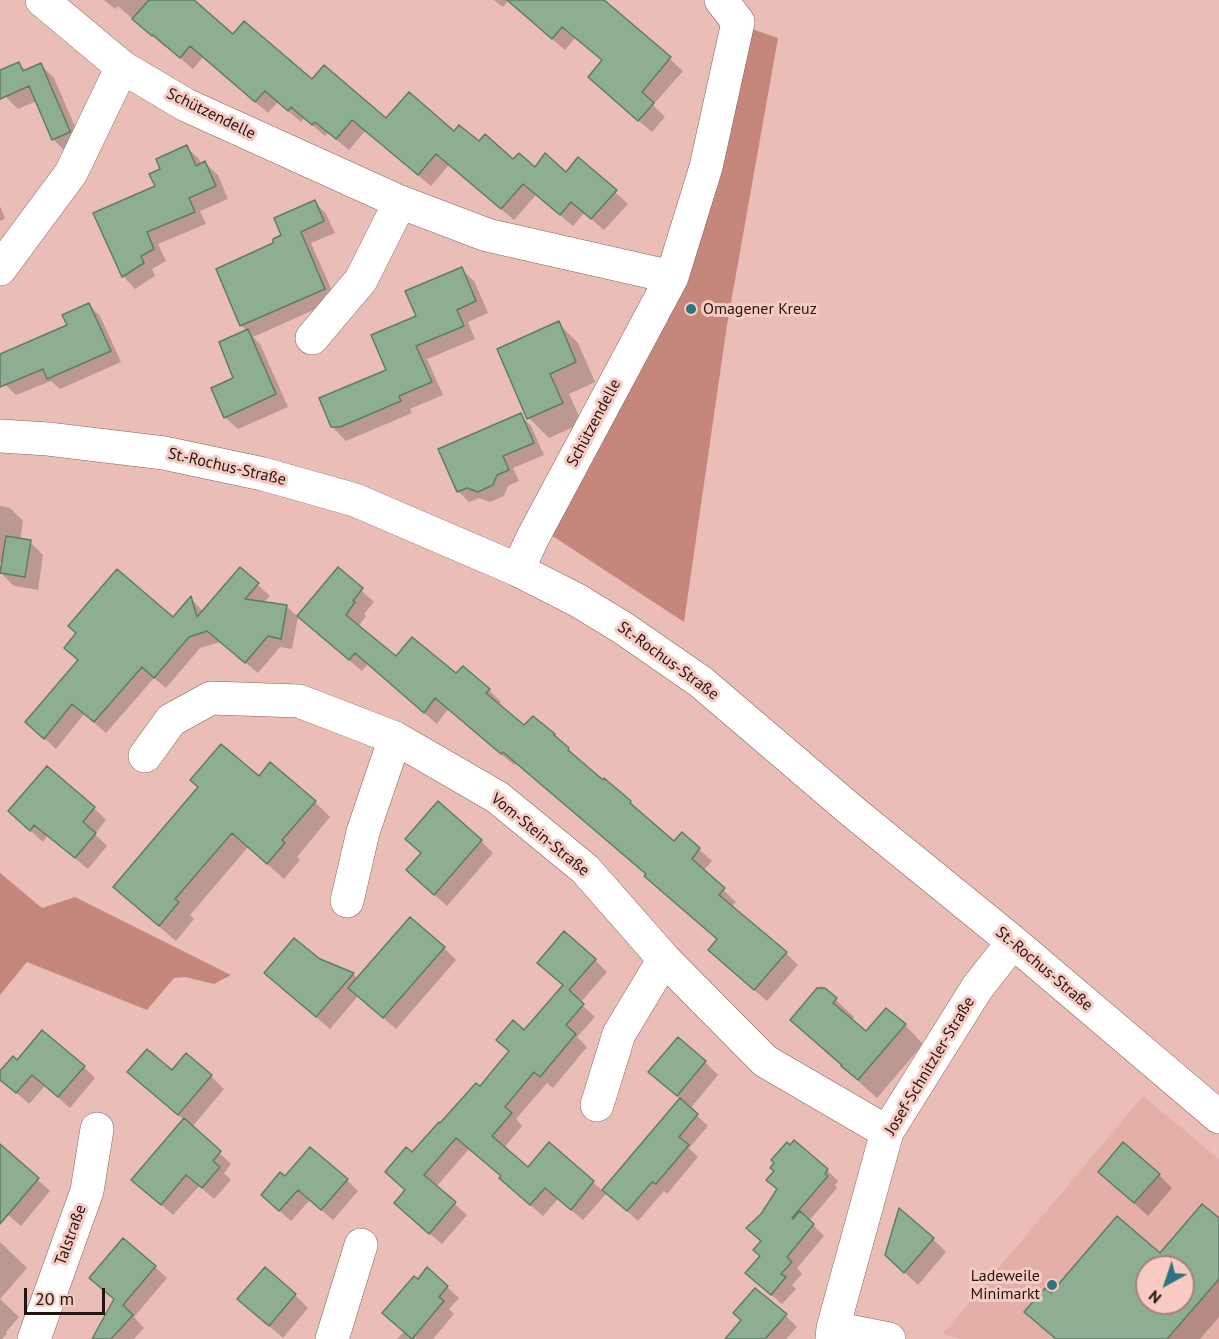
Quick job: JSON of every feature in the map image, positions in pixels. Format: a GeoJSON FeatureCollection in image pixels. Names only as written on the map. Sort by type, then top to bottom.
{"type":"FeatureCollection","features":[{"type":"Feature","properties":{"kind":"street","name":"Schützendelle"},"geometry":{"type":"LineString","coordinates":[[42,0],[122,67],[186,105],[400,202],[487,235],[672,277]]}},
{"type":"Feature","properties":{"kind":"street","name":"Schützendelle"},"geometry":{"type":"LineString","coordinates":[[518,570],[532,539],[672,277],[706,167],[729,11]]}},
{"type":"Feature","properties":{"kind":"street"},"geometry":{"type":"LineString","coordinates":[[0,269],[72,173],[122,67]]}},
{"type":"Feature","properties":{"kind":"street"},"geometry":{"type":"LineString","coordinates":[[312,338],[361,280],[400,202]]}},
{"type":"Feature","properties":{"kind":"street","name":"St.-Rochus-Straße"},"geometry":{"type":"LineString","coordinates":[[0,436],[48,439],[164,453],[263,474],[355,500],[518,570],[577,600],[623,628],[701,682],[1219,1117]]}},
{"type":"Feature","properties":{"kind":"street","name":"Vom-Stein-Straße"},"geometry":{"type":"LineString","coordinates":[[145,756],[171,720],[211,698],[299,701],[395,738],[497,797],[585,869],[664,958],[765,1061],[887,1132]]}},
{"type":"Feature","properties":{"kind":"street"},"geometry":{"type":"LineString","coordinates":[[347,901],[363,832],[395,738]]}},
{"type":"Feature","properties":{"kind":"street","name":"Josef-Schnitzler-Straße"},"geometry":{"type":"LineString","coordinates":[[832,1334],[887,1132],[977,988],[1013,942]]}},
{"type":"Feature","properties":{"kind":"street"},"geometry":{"type":"LineString","coordinates":[[597,1104],[619,1034],[664,958]]}},
{"type":"Feature","properties":{"kind":"street","name":"Talstraße"},"geometry":{"type":"LineString","coordinates":[[34,1339],[87,1191],[97,1129]]}},
{"type":"Feature","properties":{"kind":"street"},"geometry":{"type":"LineString","coordinates":[[332,1339],[361,1245]]}},
{"type":"Feature","properties":{"kind":"street"},"geometry":{"type":"LineString","coordinates":[[832,1334],[889,1339]]}},
{"type":"Feature","properties":{"kind":"shaded area"},"geometry":{"type":"Polygon","coordinates":[[[752,29],[778,38],[727,325],[684,622],[551,535],[752,29]]]}},
{"type":"Feature","properties":{"kind":"shaded area"},"geometry":{"type":"Polygon","coordinates":[[[0,873],[42,908],[75,897],[231,975],[214,984],[185,977],[174,978],[147,1010],[27,962],[0,995],[0,873]]]}},
{"type":"Feature","properties":{"kind":"shaded area"},"geometry":{"type":"Polygon","coordinates":[[[1143,1096],[1219,1159],[1219,1339],[961,1339],[943,1334],[1143,1096]]]}},
{"type":"Feature","properties":{"kind":"building"},"geometry":{"type":"Polygon","coordinates":[[[149,0],[194,0],[233,34],[244,21],[312,79],[324,65],[386,118],[409,92],[454,131],[459,125],[479,141],[485,134],[513,159],[519,153],[535,167],[545,153],[566,172],[578,157],[617,190],[591,219],[571,202],[560,215],[523,184],[501,209],[436,154],[418,175],[352,120],[336,139],[315,122],[312,125],[291,107],[288,111],[265,91],[255,102],[190,46],[180,58],[132,19],[149,0]]]}},
{"type":"Feature","properties":{"kind":"building"},"geometry":{"type":"Polygon","coordinates":[[[507,0],[604,0],[671,57],[642,92],[654,103],[638,121],[588,77],[602,60],[562,27],[552,39],[507,0]]]}},
{"type":"Feature","properties":{"kind":"building"},"geometry":{"type":"Polygon","coordinates":[[[19,62],[23,71],[41,63],[70,132],[52,140],[29,86],[0,99],[0,70],[19,62]]]}},
{"type":"Feature","properties":{"kind":"building"},"geometry":{"type":"Polygon","coordinates":[[[187,145],[196,166],[205,161],[216,186],[189,198],[195,212],[147,232],[154,249],[141,256],[144,263],[122,277],[93,213],[155,186],[149,174],[160,169],[156,159],[187,145]]]}},
{"type":"Feature","properties":{"kind":"building"},"geometry":{"type":"Polygon","coordinates":[[[315,200],[324,221],[301,232],[325,289],[240,326],[216,269],[273,243],[273,239],[281,235],[274,218],[315,200]]]}},
{"type":"Feature","properties":{"kind":"building"},"geometry":{"type":"Polygon","coordinates":[[[462,267],[476,301],[457,310],[464,326],[416,346],[432,382],[399,396],[401,401],[340,427],[331,427],[319,398],[386,370],[371,335],[416,316],[405,291],[462,267]]]}},
{"type":"Feature","properties":{"kind":"building"},"geometry":{"type":"Polygon","coordinates":[[[89,303],[111,351],[47,379],[43,369],[0,387],[0,354],[67,325],[62,315],[89,303]]]}},
{"type":"Feature","properties":{"kind":"building"},"geometry":{"type":"Polygon","coordinates":[[[559,321],[576,362],[550,374],[563,403],[527,419],[497,349],[559,321]]]}},
{"type":"Feature","properties":{"kind":"building"},"geometry":{"type":"Polygon","coordinates":[[[248,329],[276,394],[224,418],[211,388],[233,378],[219,342],[248,329]]]}},
{"type":"Feature","properties":{"kind":"building"},"geometry":{"type":"Polygon","coordinates":[[[521,413],[534,443],[503,456],[509,470],[497,475],[493,485],[478,492],[467,488],[457,492],[438,449],[521,413]]]}},
{"type":"Feature","properties":{"kind":"building"},"geometry":{"type":"Polygon","coordinates":[[[6,536],[31,540],[25,577],[0,573],[6,536]]]}},
{"type":"Feature","properties":{"kind":"building"},"geometry":{"type":"Polygon","coordinates":[[[240,567],[259,583],[245,599],[287,605],[281,639],[268,636],[245,663],[207,631],[189,637],[154,678],[142,667],[94,722],[72,704],[44,739],[25,722],[78,660],[64,648],[76,633],[68,626],[117,569],[173,617],[191,596],[197,617],[240,567]]]}},
{"type":"Feature","properties":{"kind":"building"},"geometry":{"type":"Polygon","coordinates":[[[338,567],[363,588],[346,615],[396,656],[412,637],[456,673],[463,666],[490,689],[486,693],[524,725],[533,716],[555,734],[569,748],[568,750],[631,801],[630,803],[674,841],[682,832],[700,848],[692,859],[725,888],[719,895],[787,952],[754,990],[708,950],[717,939],[644,876],[646,874],[503,752],[501,754],[435,698],[424,713],[355,653],[349,660],[297,616],[338,567]]]}},
{"type":"Feature","properties":{"kind":"building"},"geometry":{"type":"Polygon","coordinates":[[[221,744],[259,776],[270,762],[316,801],[282,840],[285,843],[267,864],[232,833],[175,899],[179,902],[159,926],[113,887],[198,787],[190,780],[221,744]]]}},
{"type":"Feature","properties":{"kind":"building"},"geometry":{"type":"Polygon","coordinates":[[[47,766],[95,807],[83,822],[96,833],[75,858],[34,825],[30,831],[8,811],[47,766]]]}},
{"type":"Feature","properties":{"kind":"building"},"geometry":{"type":"Polygon","coordinates":[[[438,801],[482,840],[434,895],[406,870],[421,853],[405,839],[438,801]]]}},
{"type":"Feature","properties":{"kind":"building"},"geometry":{"type":"Polygon","coordinates":[[[410,917],[445,947],[383,1018],[348,988],[410,917]]]}},
{"type":"Feature","properties":{"kind":"building"},"geometry":{"type":"Polygon","coordinates":[[[564,931],[596,959],[569,990],[584,1004],[566,1025],[576,1034],[540,1077],[534,1072],[505,1107],[512,1113],[492,1136],[528,1167],[549,1142],[594,1181],[571,1210],[545,1188],[530,1205],[499,1178],[501,1176],[456,1138],[424,1175],[456,1202],[429,1234],[394,1203],[405,1190],[385,1172],[406,1147],[412,1152],[476,1083],[480,1086],[509,1051],[496,1040],[513,1020],[524,1030],[563,985],[537,963],[564,931]]]}},
{"type":"Feature","properties":{"kind":"building"},"geometry":{"type":"Polygon","coordinates":[[[294,938],[320,959],[354,973],[316,1017],[264,973],[294,938]]]}},
{"type":"Feature","properties":{"kind":"building"},"geometry":{"type":"Polygon","coordinates":[[[817,988],[825,988],[837,998],[833,1003],[866,1031],[886,1008],[906,1024],[858,1080],[790,1020],[817,988]]]}},
{"type":"Feature","properties":{"kind":"building"},"geometry":{"type":"Polygon","coordinates":[[[42,1030],[85,1066],[58,1097],[32,1075],[16,1093],[0,1080],[0,1071],[13,1056],[17,1060],[42,1030]]]}},
{"type":"Feature","properties":{"kind":"building"},"geometry":{"type":"Polygon","coordinates":[[[678,1037],[706,1061],[677,1096],[648,1072],[678,1037]]]}},
{"type":"Feature","properties":{"kind":"building"},"geometry":{"type":"Polygon","coordinates":[[[147,1049],[172,1070],[186,1053],[212,1075],[178,1115],[127,1072],[147,1049]]]}},
{"type":"Feature","properties":{"kind":"building"},"geometry":{"type":"Polygon","coordinates":[[[680,1098],[698,1114],[679,1137],[689,1145],[656,1184],[652,1182],[627,1211],[602,1190],[680,1098]]]}},
{"type":"Feature","properties":{"kind":"building"},"geometry":{"type":"Polygon","coordinates":[[[184,1118],[221,1151],[213,1161],[220,1167],[202,1188],[186,1175],[161,1205],[131,1180],[184,1118]]]}},
{"type":"Feature","properties":{"kind":"building"},"geometry":{"type":"Polygon","coordinates":[[[794,1140],[828,1169],[825,1174],[828,1176],[792,1218],[800,1211],[814,1224],[787,1257],[792,1262],[781,1274],[786,1277],[771,1295],[745,1273],[760,1256],[753,1250],[761,1241],[746,1228],[761,1214],[777,1189],[766,1180],[774,1171],[770,1168],[774,1163],[771,1160],[787,1142],[790,1145],[794,1140]]]}},
{"type":"Feature","properties":{"kind":"building"},"geometry":{"type":"Polygon","coordinates":[[[1123,1142],[1160,1174],[1134,1203],[1098,1172],[1123,1142]]]}},
{"type":"Feature","properties":{"kind":"building"},"geometry":{"type":"Polygon","coordinates":[[[0,1144],[39,1178],[0,1224],[0,1144]]]}},
{"type":"Feature","properties":{"kind":"building"},"geometry":{"type":"Polygon","coordinates":[[[310,1147],[348,1179],[321,1210],[298,1190],[279,1211],[261,1195],[280,1172],[285,1176],[310,1147]]]}},
{"type":"Feature","properties":{"kind":"building"},"geometry":{"type":"Polygon","coordinates":[[[1202,1204],[1219,1218],[1219,1279],[1195,1307],[1195,1255],[1135,1255],[1135,1315],[1188,1315],[1167,1339],[1056,1339],[1024,1312],[1045,1288],[1051,1293],[1117,1216],[1160,1253],[1202,1204]]]}},
{"type":"Feature","properties":{"kind":"building"},"geometry":{"type":"Polygon","coordinates":[[[899,1208],[934,1238],[904,1273],[885,1255],[899,1208]]]}},
{"type":"Feature","properties":{"kind":"building"},"geometry":{"type":"Polygon","coordinates":[[[123,1238],[156,1266],[123,1305],[133,1315],[111,1339],[92,1339],[114,1299],[89,1278],[123,1238]]]}},
{"type":"Feature","properties":{"kind":"building"},"geometry":{"type":"Polygon","coordinates":[[[265,1267],[296,1294],[269,1326],[237,1299],[265,1267]]]}},
{"type":"Feature","properties":{"kind":"building"},"geometry":{"type":"Polygon","coordinates":[[[427,1267],[448,1286],[439,1297],[444,1301],[412,1339],[382,1313],[414,1276],[418,1279],[427,1267]]]}},
{"type":"Feature","properties":{"kind":"building"},"geometry":{"type":"Polygon","coordinates":[[[755,1288],[787,1314],[765,1339],[725,1339],[741,1320],[733,1313],[755,1288]]]}},
{"type":"Feature","properties":{"kind":"place","name":"Omagener Kreuz"},"geometry":{"type":"Point","coordinates":[691,309]}},
{"type":"Feature","properties":{"kind":"place","name":"Ladeweile Minimarkt"},"geometry":{"type":"Point","coordinates":[1052,1285]}}]}
